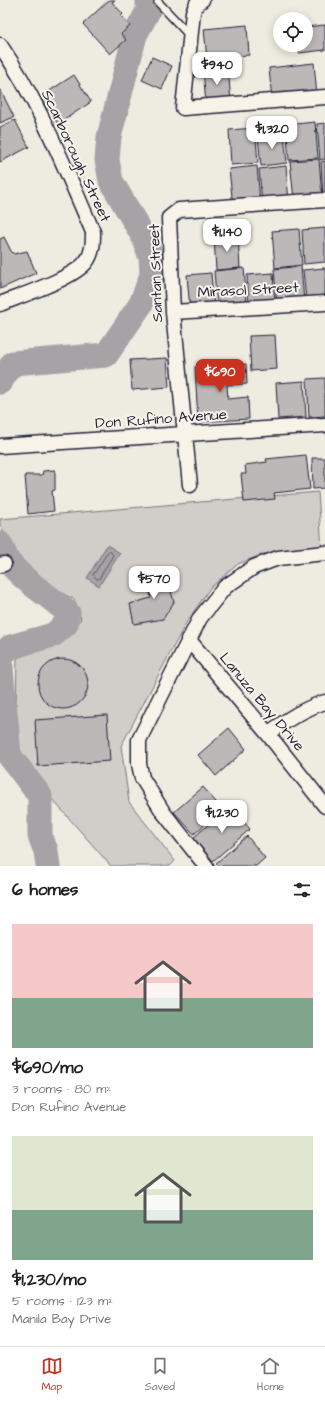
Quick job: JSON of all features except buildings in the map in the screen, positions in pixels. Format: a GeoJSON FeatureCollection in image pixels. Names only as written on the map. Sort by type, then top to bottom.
{"type":"FeatureCollection","features":[{"type":"Feature","properties":{"kind":"street"},"geometry":{"type":"LineString","coordinates":[[202,0],[197,3],[193,12],[183,108],[325,97]]}},
{"type":"Feature","properties":{"kind":"street","name":"Scarborough Street"},"geometry":{"type":"LineString","coordinates":[[0,45],[10,60],[51,137],[93,232],[93,245],[87,261],[75,272],[0,304]]}},
{"type":"Feature","properties":{"kind":"street","name":"Santan Street"},"geometry":{"type":"LineString","coordinates":[[190,485],[173,312],[169,218],[179,210],[325,200]]}},
{"type":"Feature","properties":{"kind":"street","name":"Mirasol Street"},"geometry":{"type":"LineString","coordinates":[[173,312],[325,303]]}},
{"type":"Feature","properties":{"kind":"street","name":"Don Rufino Avenue"},"geometry":{"type":"LineString","coordinates":[[0,446],[325,425]]}},
{"type":"Feature","properties":{"kind":"street"},"geometry":{"type":"LineString","coordinates":[[199,864],[151,795],[142,778],[139,764],[139,740],[188,639],[200,618],[225,587],[243,573],[278,558],[325,553]]}},
{"type":"Feature","properties":{"kind":"street","name":"Lanuza Bay Drive"},"geometry":{"type":"LineString","coordinates":[[188,639],[268,734],[325,806]]}},
{"type":"Feature","properties":{"kind":"street"},"geometry":{"type":"LineString","coordinates":[[268,734],[288,719],[308,708],[325,702]]}},
{"type":"Feature","properties":{"kind":"lane"},"geometry":{"type":"LineString","coordinates":[[158,2],[191,36]]}},
{"type":"Feature","properties":{"kind":"shaded area"},"geometry":{"type":"Polygon","coordinates":[[[318,492],[322,549],[263,554],[238,564],[210,588],[186,623],[121,746],[129,802],[175,861],[170,866],[111,866],[15,757],[17,658],[59,639],[81,619],[74,599],[36,582],[13,548],[0,525],[0,519],[318,492]]]}},
{"type":"Feature","properties":{"kind":"water"},"geometry":{"type":"Polygon","coordinates":[[[107,545],[120,553],[99,586],[87,578],[107,545]]]}},
{"type":"Feature","properties":{"kind":"waterway"},"geometry":{"type":"LineString","coordinates":[[0,382],[13,363],[106,355],[141,304],[152,275],[151,257],[143,236],[111,181],[107,160],[109,137],[135,35],[148,11],[148,0]]}},
{"type":"Feature","properties":{"kind":"waterway"},"geometry":{"type":"LineString","coordinates":[[0,544],[8,561],[14,569],[68,613],[66,624],[53,635],[10,647],[0,657],[9,755],[40,796],[40,836],[46,851],[48,866]]}}]}
